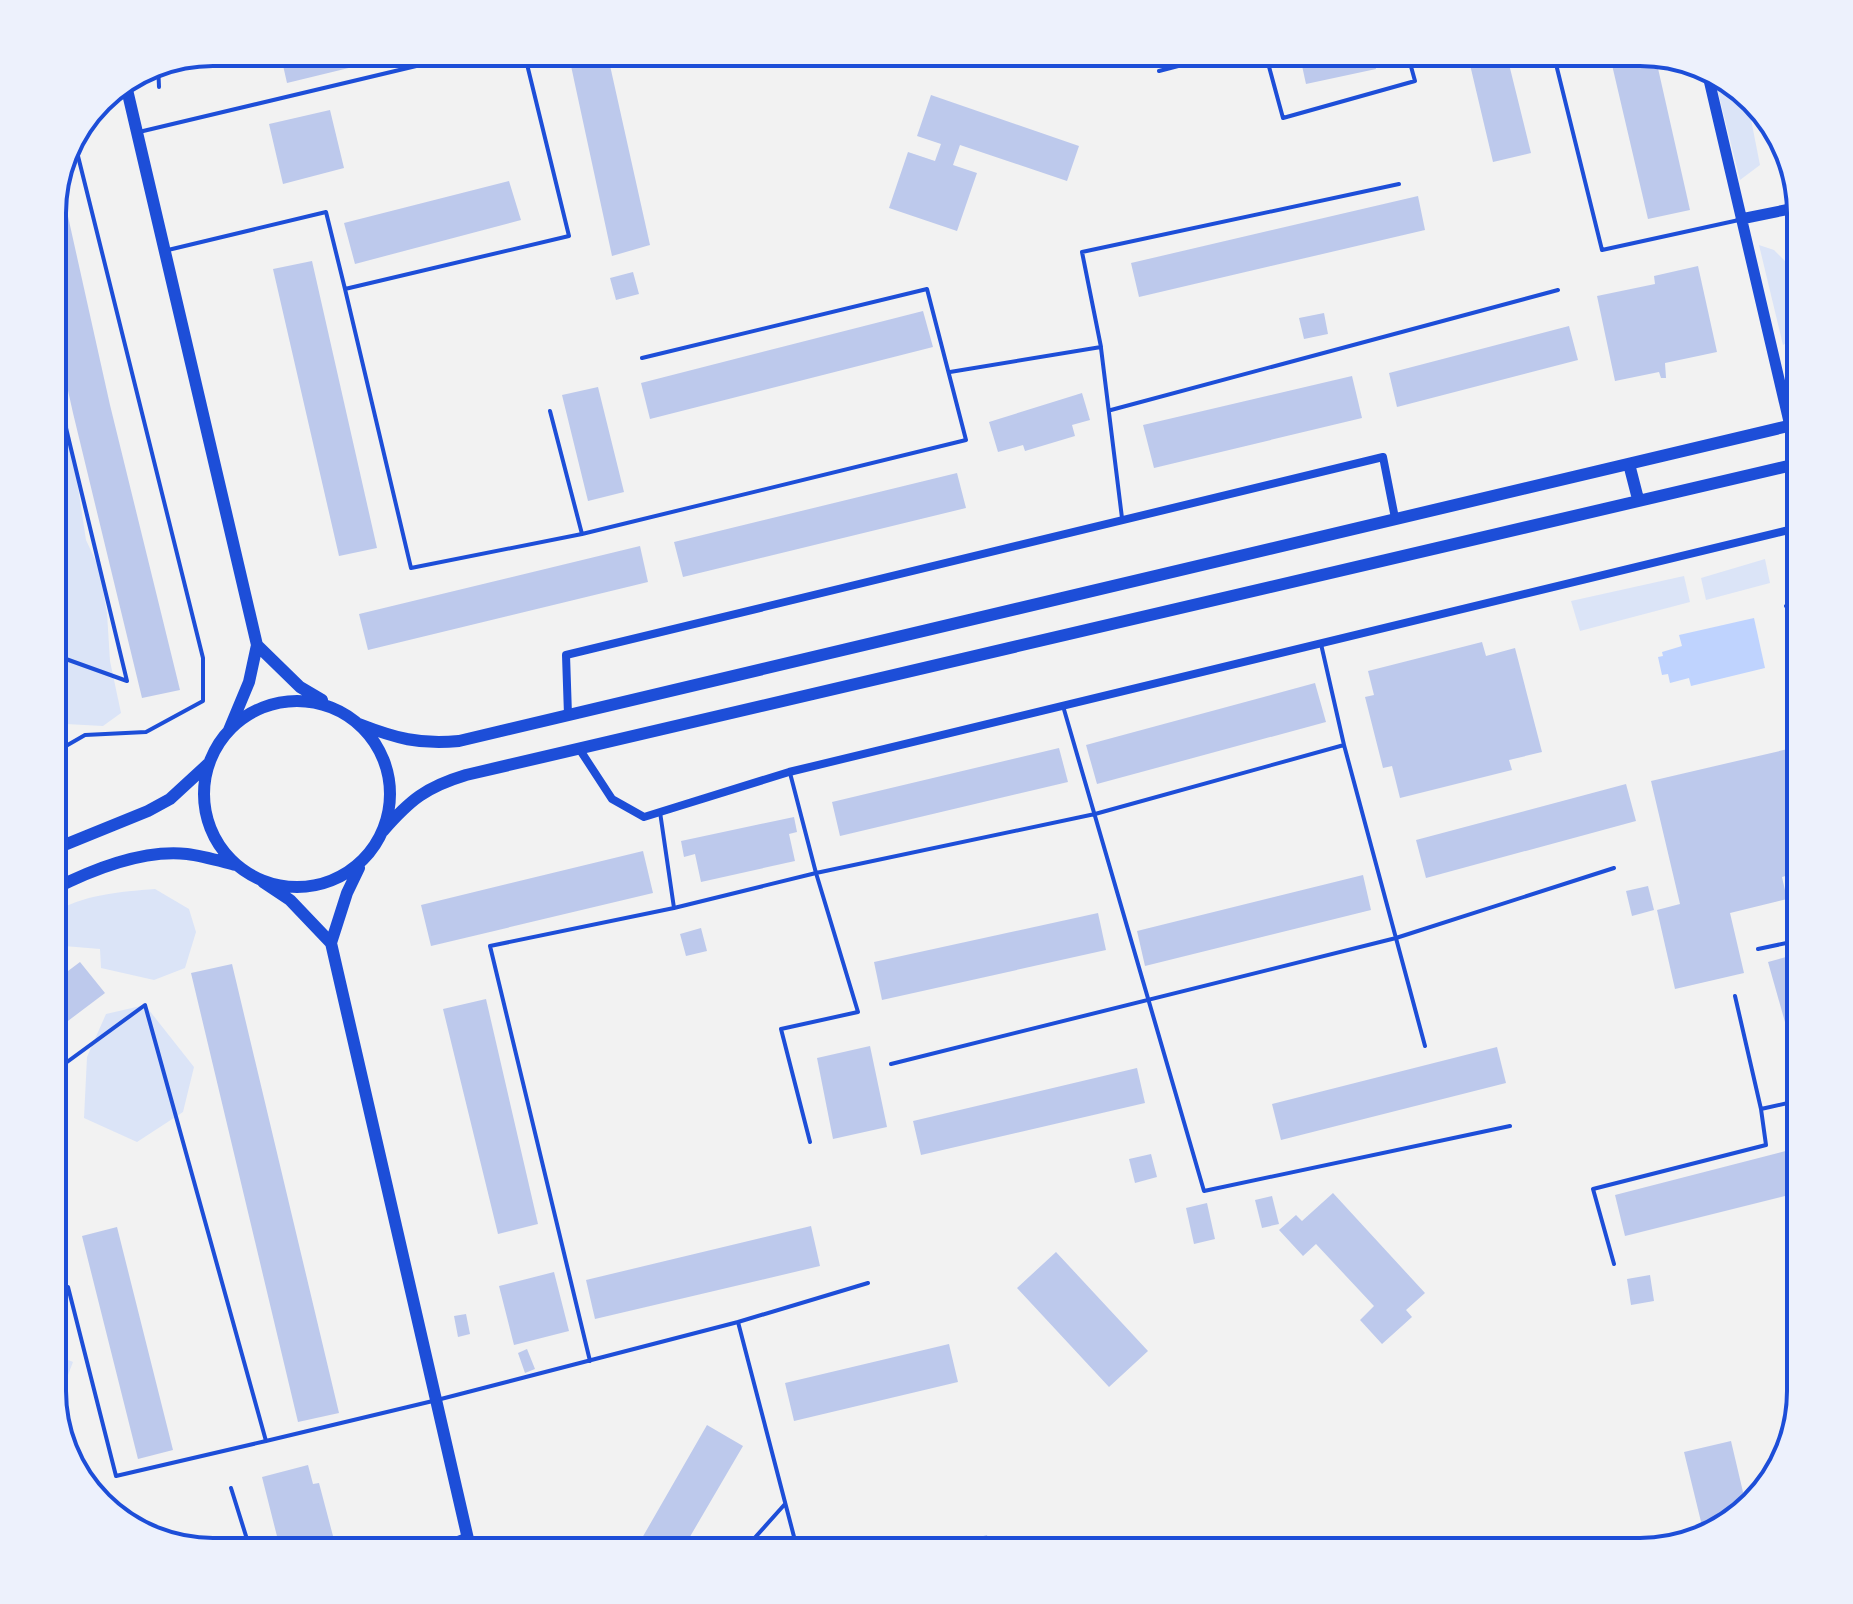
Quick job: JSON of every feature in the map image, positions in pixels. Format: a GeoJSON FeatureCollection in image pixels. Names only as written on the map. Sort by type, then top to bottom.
{"type":"FeatureCollection","features":[{"type":"Feature","properties":{"kind":"main road"},"geometry":{"type":"LineString","coordinates":[[128,93],[257,645],[249,682],[229,730]]}},
{"type":"Feature","properties":{"kind":"main road"},"geometry":{"type":"LineString","coordinates":[[257,645],[300,687],[359,724],[409,741],[432,744],[459,741],[1787,427]]}},
{"type":"Feature","properties":{"kind":"main road"},"geometry":{"type":"LineString","coordinates":[[1629,464],[1638,499]]}},
{"type":"Feature","properties":{"kind":"main road"},"geometry":{"type":"LineString","coordinates":[[331,943],[347,893],[383,831],[407,804],[423,791],[444,781],[1787,466]]}},
{"type":"Feature","properties":{"kind":"main road"},"geometry":{"type":"LineString","coordinates":[[335,708],[307,702],[278,702],[243,717],[217,746],[208,764],[204,808],[210,830],[221,849],[236,865],[290,900],[331,943],[468,1538]]}},
{"type":"Feature","properties":{"kind":"main road"},"geometry":{"type":"LineString","coordinates":[[359,724],[380,750],[388,774],[391,799],[383,831]]}},
{"type":"Feature","properties":{"kind":"main road"},"geometry":{"type":"LineString","coordinates":[[66,844],[170,799],[208,764]]}},
{"type":"Feature","properties":{"kind":"main road"},"geometry":{"type":"LineString","coordinates":[[66,884],[142,856],[184,853],[236,865]]}},
{"type":"Feature","properties":{"kind":"main road"},"geometry":{"type":"LineString","coordinates":[[263,882],[309,887],[338,879],[363,861]]}},
{"type":"Feature","properties":{"kind":"street"},"geometry":{"type":"LineString","coordinates":[[1710,84],[1741,219],[1787,391]]}},
{"type":"Feature","properties":{"kind":"street"},"geometry":{"type":"LineString","coordinates":[[1741,219],[1787,210]]}},
{"type":"Feature","properties":{"kind":"street"},"geometry":{"type":"LineString","coordinates":[[568,715],[566,655],[1383,457],[1395,518]]}},
{"type":"Feature","properties":{"kind":"street"},"geometry":{"type":"LineString","coordinates":[[580,750],[612,799],[644,817],[789,772],[1787,530]]}},
{"type":"Feature","properties":{"kind":"lane"},"geometry":{"type":"LineString","coordinates":[[136,133],[416,66]]}},
{"type":"Feature","properties":{"kind":"lane"},"geometry":{"type":"LineString","coordinates":[[345,289],[569,236],[527,66]]}},
{"type":"Feature","properties":{"kind":"lane"},"geometry":{"type":"LineString","coordinates":[[1159,71],[1178,66]]}},
{"type":"Feature","properties":{"kind":"lane"},"geometry":{"type":"LineString","coordinates":[[1269,66],[1283,118],[1415,81],[1411,66]]}},
{"type":"Feature","properties":{"kind":"lane"},"geometry":{"type":"LineString","coordinates":[[1556,66],[1602,250],[1741,219]]}},
{"type":"Feature","properties":{"kind":"lane"},"geometry":{"type":"LineString","coordinates":[[1123,520],[1111,410],[1082,252],[1399,184]]}},
{"type":"Feature","properties":{"kind":"lane"},"geometry":{"type":"LineString","coordinates":[[163,251],[326,212],[411,568],[582,534],[966,440],[927,289],[642,358]]}},
{"type":"Feature","properties":{"kind":"lane"},"geometry":{"type":"LineString","coordinates":[[1111,410],[1558,290]]}},
{"type":"Feature","properties":{"kind":"lane"},"geometry":{"type":"LineString","coordinates":[[950,372],[1101,347]]}},
{"type":"Feature","properties":{"kind":"lane"},"geometry":{"type":"LineString","coordinates":[[550,411],[582,534]]}},
{"type":"Feature","properties":{"kind":"lane"},"geometry":{"type":"LineString","coordinates":[[66,428],[127,681],[66,659]]}},
{"type":"Feature","properties":{"kind":"lane"},"geometry":{"type":"LineString","coordinates":[[1321,644],[1344,745],[1425,1046]]}},
{"type":"Feature","properties":{"kind":"lane"},"geometry":{"type":"LineString","coordinates":[[1063,706],[1204,1191],[1510,1126]]}},
{"type":"Feature","properties":{"kind":"lane"},"geometry":{"type":"LineString","coordinates":[[590,1361],[490,946],[1095,814],[1344,745]]}},
{"type":"Feature","properties":{"kind":"lane"},"geometry":{"type":"LineString","coordinates":[[789,772],[858,1012],[781,1029],[810,1142]]}},
{"type":"Feature","properties":{"kind":"lane"},"geometry":{"type":"LineString","coordinates":[[660,812],[674,908]]}},
{"type":"Feature","properties":{"kind":"lane"},"geometry":{"type":"LineString","coordinates":[[891,1064],[1396,938],[1614,868]]}},
{"type":"Feature","properties":{"kind":"lane"},"geometry":{"type":"LineString","coordinates":[[1758,949],[1787,943]]}},
{"type":"Feature","properties":{"kind":"lane"},"geometry":{"type":"LineString","coordinates":[[1614,1264],[1593,1189],[1766,1145],[1761,1109],[1735,996]]}},
{"type":"Feature","properties":{"kind":"lane"},"geometry":{"type":"LineString","coordinates":[[66,1063],[145,1005],[266,1441]]}},
{"type":"Feature","properties":{"kind":"lane"},"geometry":{"type":"LineString","coordinates":[[1761,1109],[1787,1103]]}},
{"type":"Feature","properties":{"kind":"lane"},"geometry":{"type":"LineString","coordinates":[[68,1287],[116,1476],[590,1361],[738,1322],[868,1283]]}},
{"type":"Feature","properties":{"kind":"lane"},"geometry":{"type":"LineString","coordinates":[[738,1322],[794,1538]]}},
{"type":"Feature","properties":{"kind":"lane"},"geometry":{"type":"LineString","coordinates":[[231,1488],[247,1538]]}},
{"type":"Feature","properties":{"kind":"lane"},"geometry":{"type":"LineString","coordinates":[[755,1538],[785,1504]]}},
{"type":"Feature","properties":{"kind":"lane"},"geometry":{"type":"LineString","coordinates":[[457,1538],[467,1534]]}},
{"type":"Feature","properties":{"kind":"path"},"geometry":{"type":"LineString","coordinates":[[159,76],[159,87]]}},
{"type":"Feature","properties":{"kind":"path"},"geometry":{"type":"LineString","coordinates":[[66,746],[85,735],[146,732],[203,701],[203,658],[78,155]]}},
{"type":"Feature","properties":{"kind":"shaded area"},"geometry":{"type":"Polygon","coordinates":[[[1717,88],[1750,116],[1760,165],[1740,180],[1717,88]]]}},
{"type":"Feature","properties":{"kind":"shaded area"},"geometry":{"type":"Polygon","coordinates":[[[1759,245],[1774,250],[1786,262],[1787,343],[1783,345],[1759,245]]]}},
{"type":"Feature","properties":{"kind":"shaded area"},"geometry":{"type":"Polygon","coordinates":[[[66,415],[86,540],[99,568],[107,613],[110,661],[121,713],[103,726],[66,724],[66,415]]]}},
{"type":"Feature","properties":{"kind":"shaded area"},"geometry":{"type":"Polygon","coordinates":[[[1765,559],[1770,583],[1706,600],[1701,578],[1765,559]]]}},
{"type":"Feature","properties":{"kind":"shaded area"},"geometry":{"type":"Polygon","coordinates":[[[1684,576],[1690,602],[1580,631],[1571,601],[1684,576]]]}},
{"type":"Feature","properties":{"kind":"shaded area"},"geometry":{"type":"Polygon","coordinates":[[[155,889],[189,909],[196,932],[185,968],[154,980],[101,968],[100,949],[66,946],[66,906],[128,891],[155,889]]]}},
{"type":"Feature","properties":{"kind":"shaded area"},"geometry":{"type":"Polygon","coordinates":[[[145,1005],[194,1067],[183,1112],[137,1142],[84,1118],[87,1057],[106,1014],[145,1005]]]}},
{"type":"Feature","properties":{"kind":"shaded area"},"geometry":{"type":"Polygon","coordinates":[[[66,1359],[73,1362],[66,1380],[66,1359]]]}},
{"type":"Feature","properties":{"kind":"water"},"geometry":{"type":"Polygon","coordinates":[[[1754,618],[1765,668],[1691,686],[1689,678],[1670,683],[1668,674],[1662,675],[1658,657],[1663,656],[1662,652],[1682,646],[1679,635],[1754,618]]]}},
{"type":"Feature","properties":{"kind":"building"},"geometry":{"type":"Polygon","coordinates":[[[283,66],[357,66],[287,83],[283,66]]]}},
{"type":"Feature","properties":{"kind":"building"},"geometry":{"type":"Polygon","coordinates":[[[571,66],[610,66],[650,245],[612,256],[571,66]]]}},
{"type":"Feature","properties":{"kind":"building"},"geometry":{"type":"Polygon","coordinates":[[[1302,66],[1375,66],[1376,69],[1306,84],[1302,66]]]}},
{"type":"Feature","properties":{"kind":"building"},"geometry":{"type":"Polygon","coordinates":[[[1470,66],[1509,66],[1531,153],[1493,162],[1470,66]]]}},
{"type":"Feature","properties":{"kind":"building"},"geometry":{"type":"Polygon","coordinates":[[[1612,66],[1658,67],[1690,210],[1648,219],[1612,66]]]}},
{"type":"Feature","properties":{"kind":"building"},"geometry":{"type":"Polygon","coordinates":[[[931,95],[1079,146],[1067,181],[960,145],[953,165],[977,173],[957,231],[889,208],[908,152],[935,161],[941,144],[917,136],[931,95]]]}},
{"type":"Feature","properties":{"kind":"building"},"geometry":{"type":"Polygon","coordinates":[[[330,110],[344,168],[283,184],[269,124],[330,110]]]}},
{"type":"Feature","properties":{"kind":"building"},"geometry":{"type":"Polygon","coordinates":[[[509,181],[521,220],[355,264],[344,223],[509,181]]]}},
{"type":"Feature","properties":{"kind":"building"},"geometry":{"type":"Polygon","coordinates":[[[1418,196],[1425,230],[1139,297],[1131,263],[1418,196]]]}},
{"type":"Feature","properties":{"kind":"building"},"geometry":{"type":"Polygon","coordinates":[[[66,207],[110,405],[180,690],[142,698],[66,382],[66,207]]]}},
{"type":"Feature","properties":{"kind":"building"},"geometry":{"type":"Polygon","coordinates":[[[312,261],[377,548],[339,556],[273,269],[312,261]]]}},
{"type":"Feature","properties":{"kind":"building"},"geometry":{"type":"Polygon","coordinates":[[[1698,266],[1717,352],[1665,363],[1666,378],[1661,378],[1659,372],[1615,381],[1597,296],[1655,284],[1654,276],[1698,266]]]}},
{"type":"Feature","properties":{"kind":"building"},"geometry":{"type":"Polygon","coordinates":[[[633,272],[639,294],[616,300],[610,278],[633,272]]]}},
{"type":"Feature","properties":{"kind":"building"},"geometry":{"type":"Polygon","coordinates":[[[923,311],[933,347],[650,419],[641,383],[923,311]]]}},
{"type":"Feature","properties":{"kind":"building"},"geometry":{"type":"Polygon","coordinates":[[[1324,313],[1328,334],[1304,339],[1299,318],[1324,313]]]}},
{"type":"Feature","properties":{"kind":"building"},"geometry":{"type":"Polygon","coordinates":[[[1569,326],[1578,360],[1397,407],[1389,373],[1569,326]]]}},
{"type":"Feature","properties":{"kind":"building"},"geometry":{"type":"Polygon","coordinates":[[[1352,376],[1362,418],[1154,468],[1143,425],[1352,376]]]}},
{"type":"Feature","properties":{"kind":"building"},"geometry":{"type":"Polygon","coordinates":[[[598,387],[624,492],[588,501],[562,395],[598,387]]]}},
{"type":"Feature","properties":{"kind":"building"},"geometry":{"type":"Polygon","coordinates":[[[1082,393],[1090,420],[1072,425],[1075,436],[1025,451],[1023,445],[998,452],[989,422],[1082,393]]]}},
{"type":"Feature","properties":{"kind":"building"},"geometry":{"type":"Polygon","coordinates":[[[957,473],[966,508],[683,577],[674,542],[957,473]]]}},
{"type":"Feature","properties":{"kind":"building"},"geometry":{"type":"Polygon","coordinates":[[[640,546],[648,582],[368,650],[359,614],[640,546]]]}},
{"type":"Feature","properties":{"kind":"building"},"geometry":{"type":"Polygon","coordinates":[[[1482,642],[1486,656],[1515,648],[1542,752],[1509,760],[1512,770],[1400,798],[1392,766],[1383,768],[1365,697],[1374,695],[1368,671],[1482,642]]]}},
{"type":"Feature","properties":{"kind":"building"},"geometry":{"type":"Polygon","coordinates":[[[1315,683],[1326,722],[1097,784],[1086,745],[1315,683]]]}},
{"type":"Feature","properties":{"kind":"building"},"geometry":{"type":"Polygon","coordinates":[[[1059,748],[1068,782],[840,836],[832,802],[1059,748]]]}},
{"type":"Feature","properties":{"kind":"building"},"geometry":{"type":"Polygon","coordinates":[[[1787,749],[1787,876],[1782,877],[1787,899],[1730,913],[1744,973],[1675,989],[1657,910],[1680,904],[1651,781],[1787,749]]]}},
{"type":"Feature","properties":{"kind":"building"},"geometry":{"type":"Polygon","coordinates":[[[1626,784],[1636,821],[1426,878],[1416,840],[1626,784]]]}},
{"type":"Feature","properties":{"kind":"building"},"geometry":{"type":"Polygon","coordinates":[[[794,817],[797,832],[789,834],[795,861],[701,882],[695,854],[684,857],[681,841],[794,817]]]}},
{"type":"Feature","properties":{"kind":"building"},"geometry":{"type":"Polygon","coordinates":[[[643,851],[653,893],[431,946],[421,905],[643,851]]]}},
{"type":"Feature","properties":{"kind":"building"},"geometry":{"type":"Polygon","coordinates":[[[1363,875],[1371,910],[1145,966],[1137,931],[1363,875]]]}},
{"type":"Feature","properties":{"kind":"building"},"geometry":{"type":"Polygon","coordinates":[[[1648,886],[1654,910],[1632,916],[1626,891],[1648,886]]]}},
{"type":"Feature","properties":{"kind":"building"},"geometry":{"type":"Polygon","coordinates":[[[1098,913],[1106,950],[882,1000],[874,962],[1098,913]]]}},
{"type":"Feature","properties":{"kind":"building"},"geometry":{"type":"Polygon","coordinates":[[[701,928],[707,951],[686,956],[680,934],[701,928]]]}},
{"type":"Feature","properties":{"kind":"building"},"geometry":{"type":"Polygon","coordinates":[[[1787,957],[1787,1029],[1768,962],[1787,957]]]}},
{"type":"Feature","properties":{"kind":"building"},"geometry":{"type":"Polygon","coordinates":[[[80,962],[105,993],[66,1022],[66,972],[80,962]]]}},
{"type":"Feature","properties":{"kind":"building"},"geometry":{"type":"Polygon","coordinates":[[[232,964],[339,1413],[298,1422],[191,973],[232,964]]]}},
{"type":"Feature","properties":{"kind":"building"},"geometry":{"type":"Polygon","coordinates":[[[486,999],[538,1224],[498,1234],[443,1009],[486,999]]]}},
{"type":"Feature","properties":{"kind":"building"},"geometry":{"type":"Polygon","coordinates":[[[870,1046],[887,1127],[833,1139],[817,1058],[870,1046]]]}},
{"type":"Feature","properties":{"kind":"building"},"geometry":{"type":"Polygon","coordinates":[[[1497,1047],[1506,1083],[1281,1140],[1272,1104],[1497,1047]]]}},
{"type":"Feature","properties":{"kind":"building"},"geometry":{"type":"Polygon","coordinates":[[[1137,1068],[1145,1103],[921,1155],[913,1121],[1137,1068]]]}},
{"type":"Feature","properties":{"kind":"building"},"geometry":{"type":"Polygon","coordinates":[[[1787,1151],[1787,1196],[1625,1236],[1615,1195],[1787,1151]]]}},
{"type":"Feature","properties":{"kind":"building"},"geometry":{"type":"Polygon","coordinates":[[[1151,1154],[1157,1177],[1135,1183],[1129,1159],[1151,1154]]]}},
{"type":"Feature","properties":{"kind":"building"},"geometry":{"type":"Polygon","coordinates":[[[1333,1193],[1425,1293],[1406,1310],[1412,1317],[1382,1344],[1360,1320],[1374,1306],[1316,1244],[1303,1256],[1279,1230],[1296,1215],[1302,1221],[1333,1193]]]}},
{"type":"Feature","properties":{"kind":"building"},"geometry":{"type":"Polygon","coordinates":[[[1272,1196],[1279,1224],[1262,1228],[1255,1200],[1272,1196]]]}},
{"type":"Feature","properties":{"kind":"building"},"geometry":{"type":"Polygon","coordinates":[[[1207,1203],[1215,1239],[1194,1244],[1186,1208],[1207,1203]]]}},
{"type":"Feature","properties":{"kind":"building"},"geometry":{"type":"Polygon","coordinates":[[[811,1226],[820,1266],[595,1319],[586,1280],[811,1226]]]}},
{"type":"Feature","properties":{"kind":"building"},"geometry":{"type":"Polygon","coordinates":[[[117,1227],[173,1450],[138,1459],[82,1236],[117,1227]]]}},
{"type":"Feature","properties":{"kind":"building"},"geometry":{"type":"Polygon","coordinates":[[[1056,1252],[1148,1351],[1109,1387],[1017,1288],[1056,1252]]]}},
{"type":"Feature","properties":{"kind":"building"},"geometry":{"type":"Polygon","coordinates":[[[554,1272],[569,1331],[514,1345],[499,1286],[554,1272]]]}},
{"type":"Feature","properties":{"kind":"building"},"geometry":{"type":"Polygon","coordinates":[[[1650,1275],[1654,1301],[1631,1305],[1627,1279],[1650,1275]]]}},
{"type":"Feature","properties":{"kind":"building"},"geometry":{"type":"Polygon","coordinates":[[[466,1314],[470,1334],[458,1337],[454,1316],[466,1314]]]}},
{"type":"Feature","properties":{"kind":"building"},"geometry":{"type":"Polygon","coordinates":[[[949,1344],[958,1382],[794,1421],[785,1383],[949,1344]]]}},
{"type":"Feature","properties":{"kind":"building"},"geometry":{"type":"Polygon","coordinates":[[[527,1349],[535,1369],[525,1373],[518,1353],[527,1349]]]}},
{"type":"Feature","properties":{"kind":"building"},"geometry":{"type":"Polygon","coordinates":[[[707,1425],[743,1446],[689,1538],[642,1538],[707,1425]]]}},
{"type":"Feature","properties":{"kind":"building"},"geometry":{"type":"Polygon","coordinates":[[[1731,1441],[1744,1495],[1702,1524],[1684,1452],[1731,1441]]]}},
{"type":"Feature","properties":{"kind":"building"},"geometry":{"type":"Polygon","coordinates":[[[308,1465],[313,1484],[319,1483],[333,1536],[277,1538],[262,1477],[308,1465]]]}}]}
